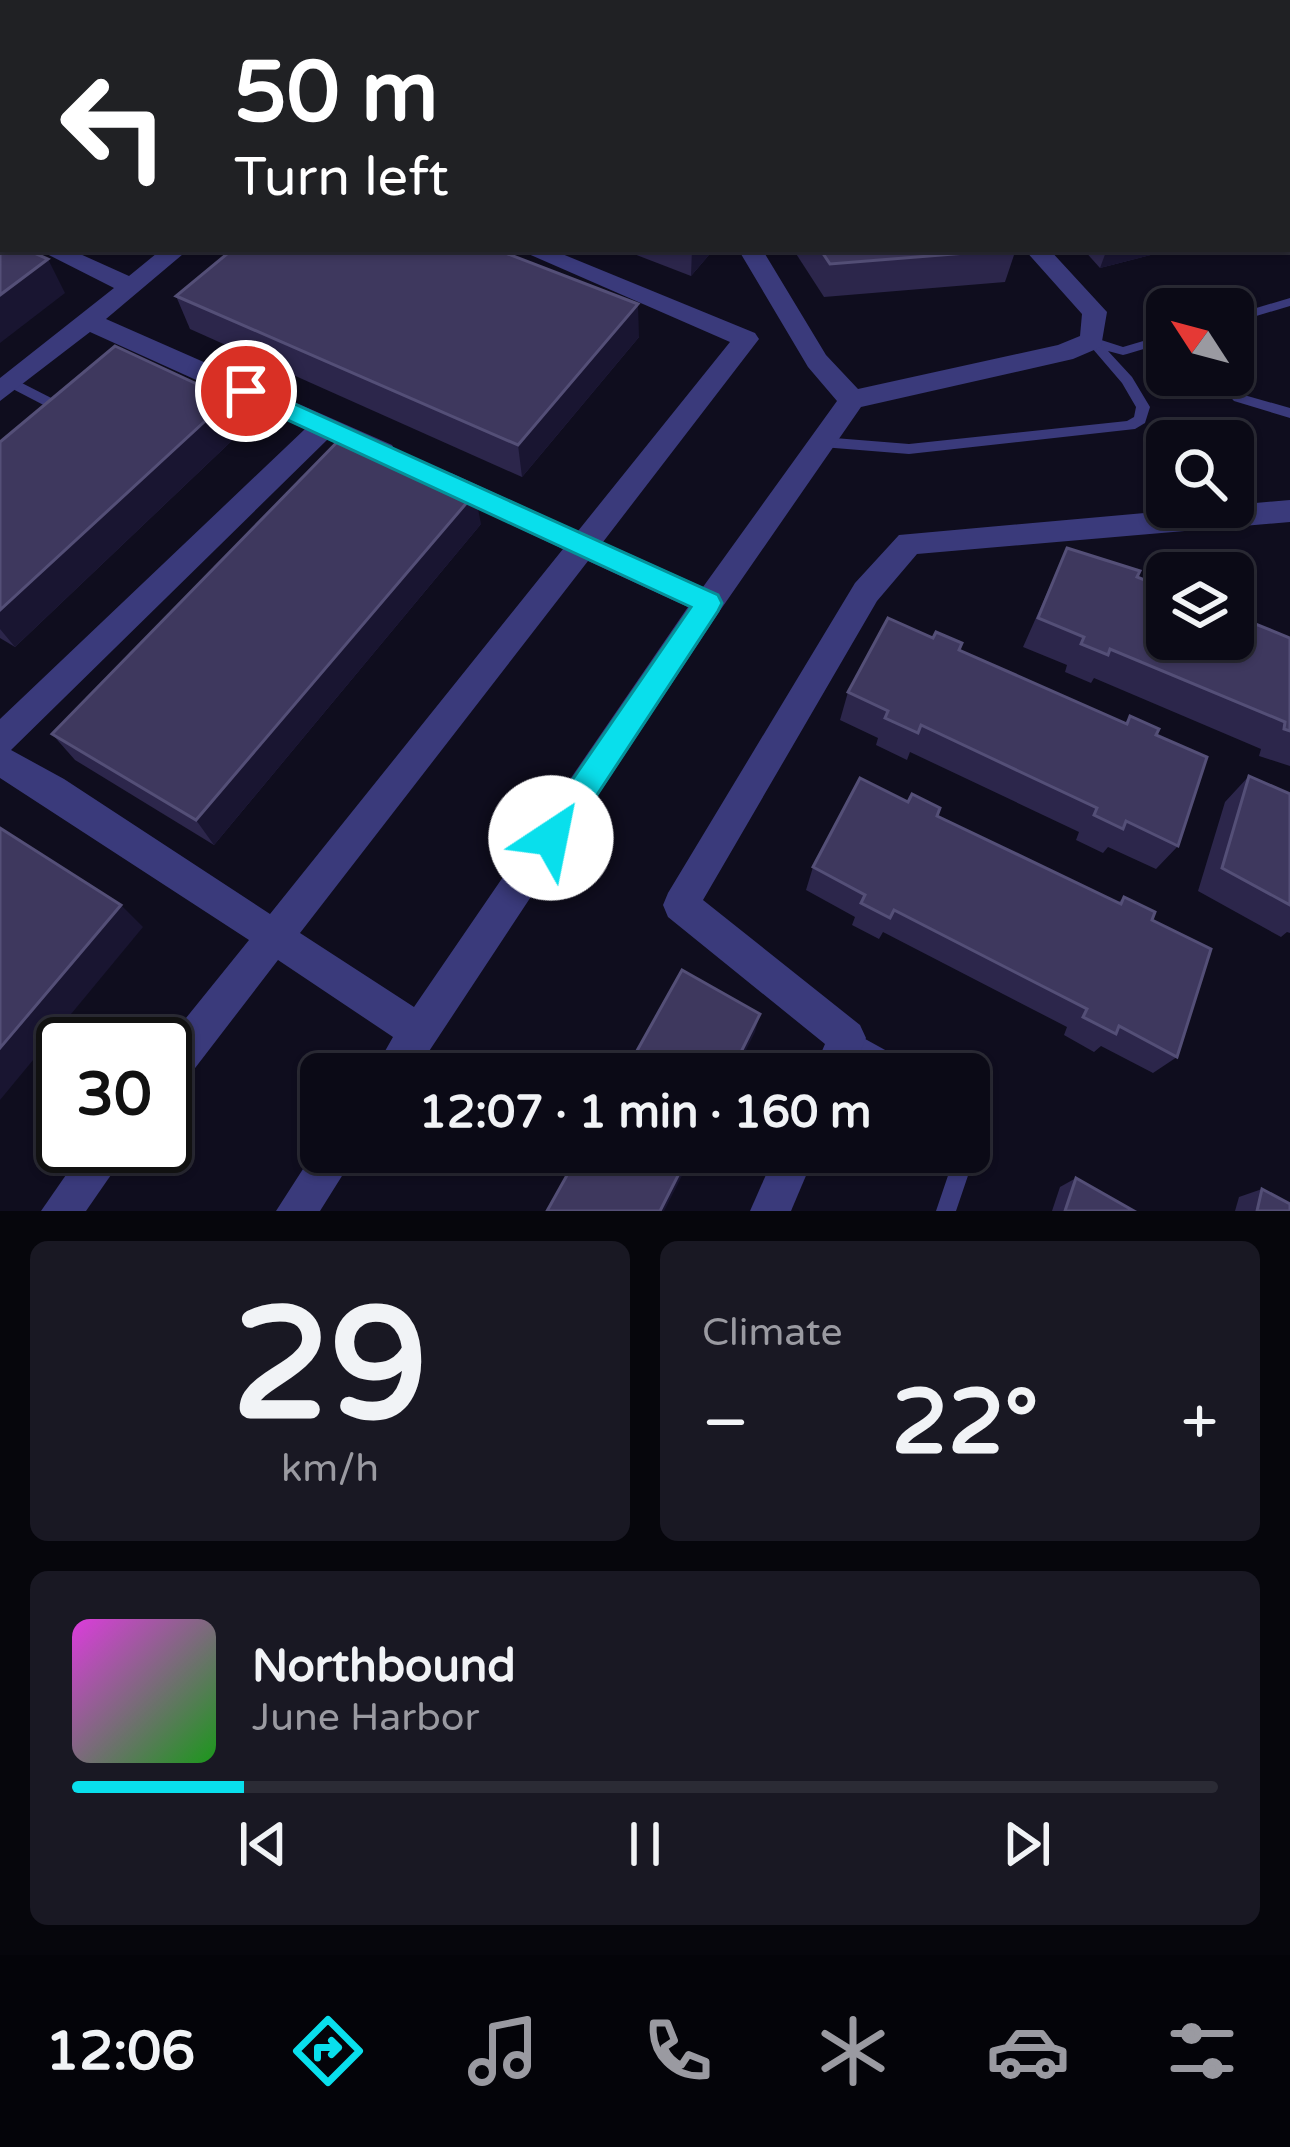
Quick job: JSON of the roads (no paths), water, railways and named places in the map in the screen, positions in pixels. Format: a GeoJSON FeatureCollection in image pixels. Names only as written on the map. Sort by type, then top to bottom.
{"type":"FeatureCollection","features":[{"type":"Feature","properties":{"kind":"street"},"geometry":{"type":"LineString","coordinates":[[56,252],[131,286]]}},
{"type":"Feature","properties":{"kind":"street"},"geometry":{"type":"LineString","coordinates":[[6,387],[173,252]]}},
{"type":"Feature","properties":{"kind":"street"},"geometry":{"type":"LineString","coordinates":[[192,1040],[746,339],[536,252]]}},
{"type":"Feature","properties":{"kind":"street"},"geometry":{"type":"LineString","coordinates":[[751,252],[817,361],[852,400]]}},
{"type":"Feature","properties":{"kind":"street"},"geometry":{"type":"LineString","coordinates":[[406,1053],[852,400],[1064,352],[1093,341],[1095,312],[1039,252]]}},
{"type":"Feature","properties":{"kind":"street"},"geometry":{"type":"LineString","coordinates":[[88,321],[709,603]]}},
{"type":"Feature","properties":{"kind":"street"},"geometry":{"type":"LineString","coordinates":[[0,740],[325,426]]}},
{"type":"Feature","properties":{"kind":"street"},"geometry":{"type":"LineString","coordinates":[[840,1053],[847,1038],[681,905],[866,592],[909,543],[1290,511]]}},
{"type":"Feature","properties":{"kind":"street"},"geometry":{"type":"LineString","coordinates":[[0,761],[52,790],[420,1033]]}},
{"type":"Feature","properties":{"kind":"street"},"geometry":{"type":"LineString","coordinates":[[61,1211],[90,1173]]}},
{"type":"Feature","properties":{"kind":"street"},"geometry":{"type":"LineString","coordinates":[[296,1211],[322,1173]]}},
{"type":"Feature","properties":{"kind":"street"},"geometry":{"type":"LineString","coordinates":[[770,1211],[787,1173]]}},
{"type":"Feature","properties":{"kind":"lane"},"geometry":{"type":"LineString","coordinates":[[1254,313],[1290,302]]}},
{"type":"Feature","properties":{"kind":"lane"},"geometry":{"type":"LineString","coordinates":[[1093,341],[1123,351],[1146,344]]}},
{"type":"Feature","properties":{"kind":"lane"},"geometry":{"type":"LineString","coordinates":[[822,442],[909,448],[1130,426],[1140,420],[1143,407],[1093,341]]}},
{"type":"Feature","properties":{"kind":"lane"},"geometry":{"type":"LineString","coordinates":[[6,387],[67,412]]}},
{"type":"Feature","properties":{"kind":"lane"},"geometry":{"type":"LineString","coordinates":[[1237,396],[1290,413]]}},
{"type":"Feature","properties":{"kind":"lane"},"geometry":{"type":"LineString","coordinates":[[847,1038],[873,1053]]}},
{"type":"Feature","properties":{"kind":"lane"},"geometry":{"type":"LineString","coordinates":[[946,1211],[959,1173]]}}]}
